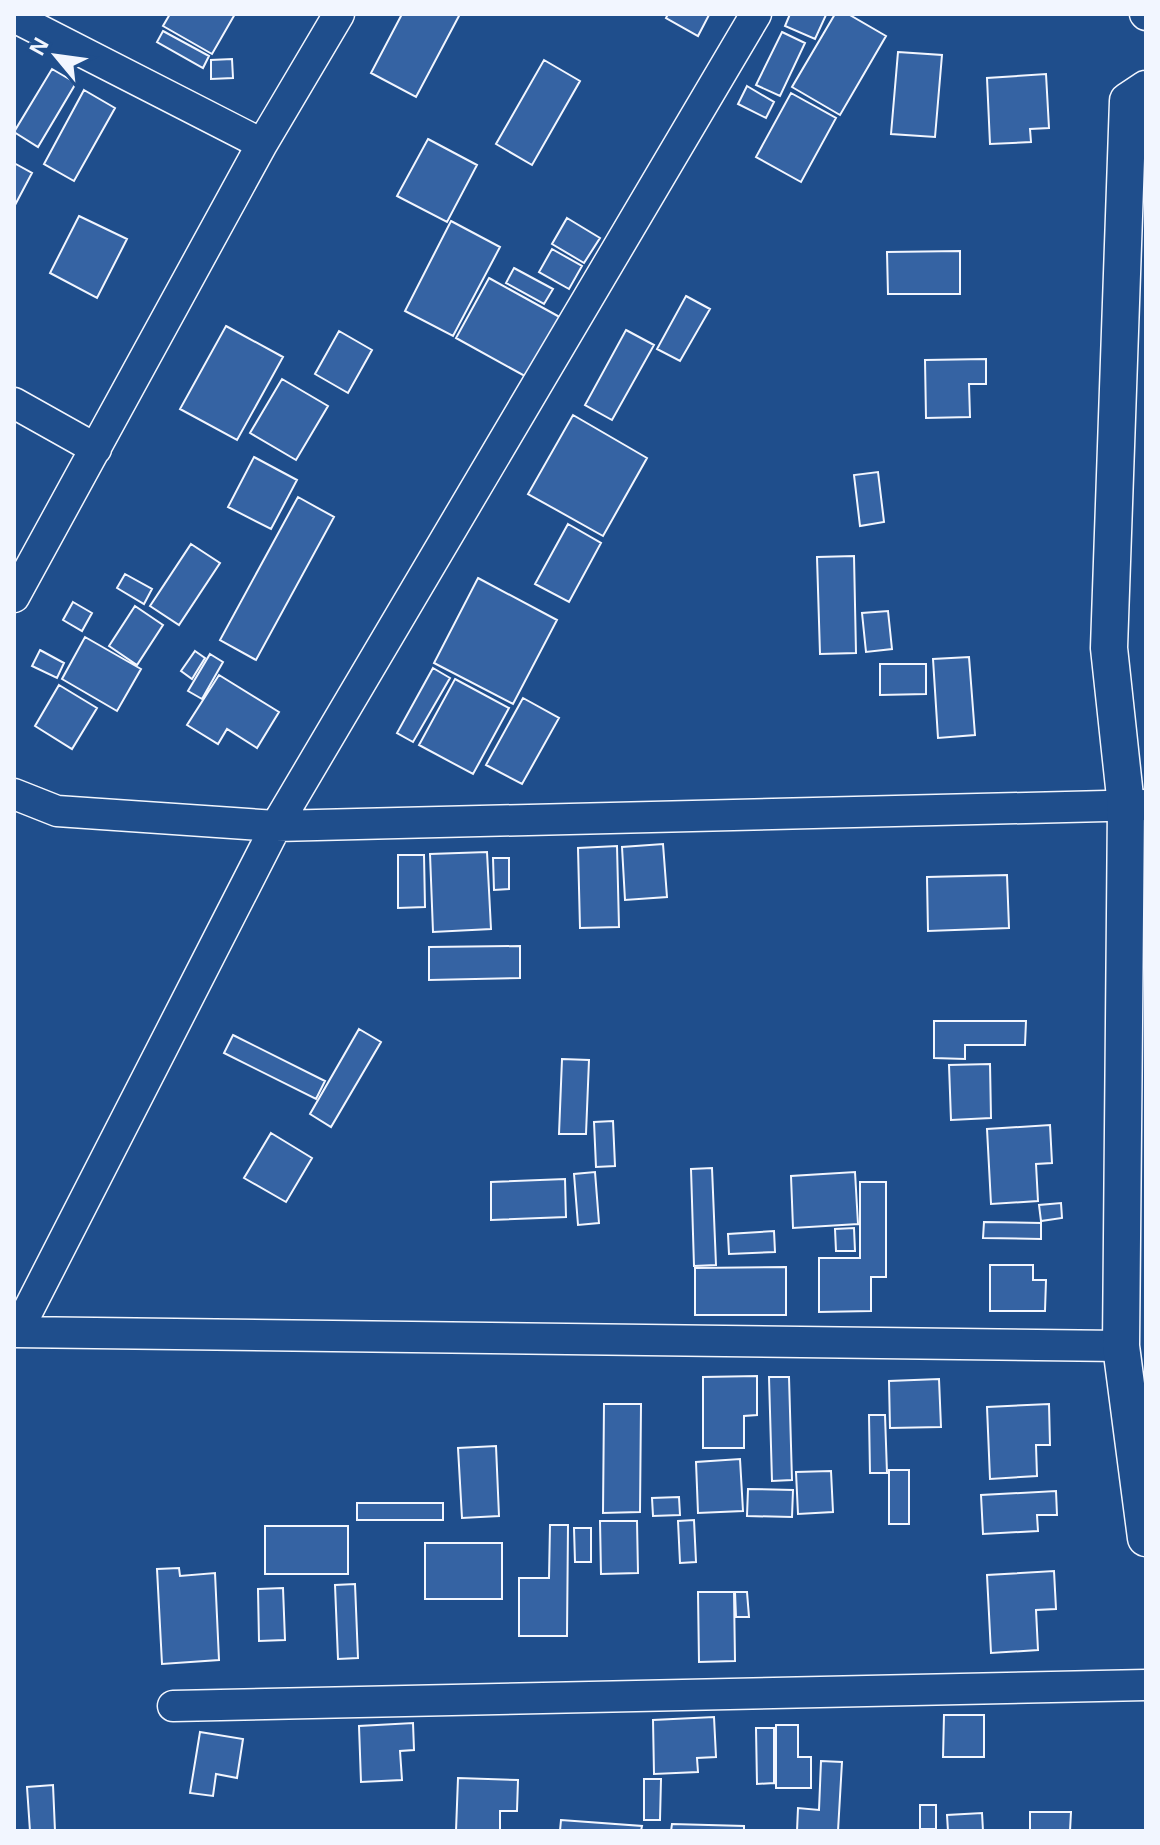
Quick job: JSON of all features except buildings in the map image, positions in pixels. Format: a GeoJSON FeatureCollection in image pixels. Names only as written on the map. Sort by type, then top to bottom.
{"type":"FeatureCollection","features":[{"type":"Feature","properties":{"kind":"street"},"geometry":{"type":"LineString","coordinates":[[14,597],[262,144],[339,14]]}},
{"type":"Feature","properties":{"kind":"street"},"geometry":{"type":"LineString","coordinates":[[756,14],[276,826],[16,1332],[1121,1346]]}},
{"type":"Feature","properties":{"kind":"street"},"geometry":{"type":"LineString","coordinates":[[14,17],[262,144]]}},
{"type":"Feature","properties":{"kind":"street"},"geometry":{"type":"LineString","coordinates":[[1146,89],[1128,101],[1109,648],[1136,806],[1133,1257],[1121,1346],[1146,1538]]}},
{"type":"Feature","properties":{"kind":"street"},"geometry":{"type":"LineString","coordinates":[[14,403],[96,449]]}},
{"type":"Feature","properties":{"kind":"street"},"geometry":{"type":"LineString","coordinates":[[14,794],[57,811],[276,826],[1136,806]]}},
{"type":"Feature","properties":{"kind":"street"},"geometry":{"type":"LineString","coordinates":[[173,1706],[1146,1685]]}}]}
